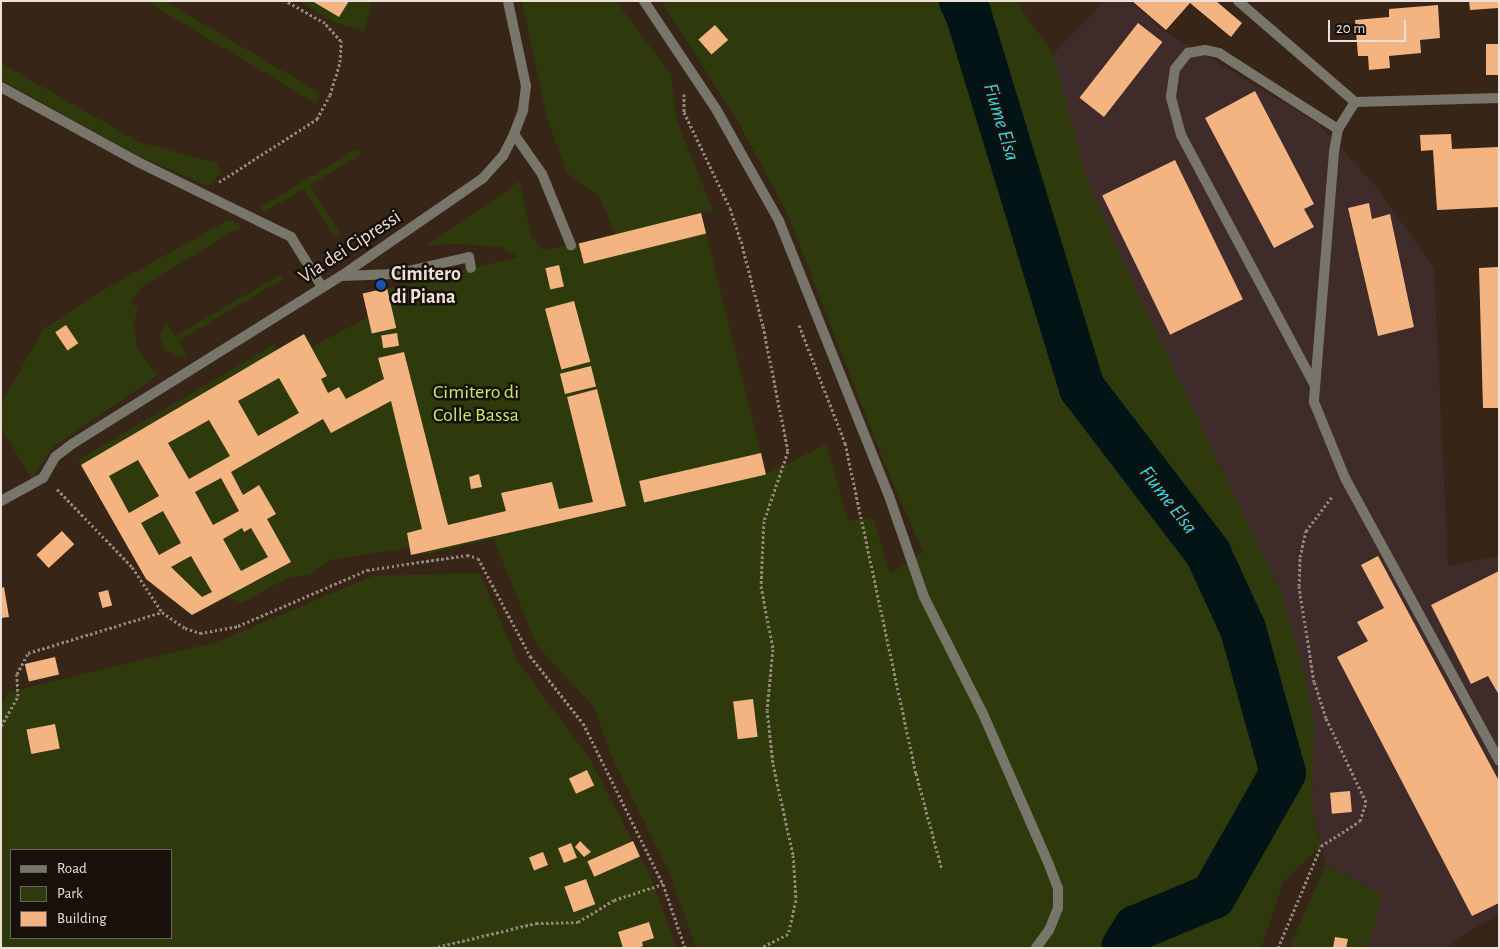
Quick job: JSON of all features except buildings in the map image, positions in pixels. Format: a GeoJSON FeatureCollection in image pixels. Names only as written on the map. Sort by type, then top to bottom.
{"type":"FeatureCollection","features":[{"type":"Feature","properties":{"kind":"street","name":"Via dei Cipressi"},"geometry":{"type":"LineString","coordinates":[[43,478],[55,457],[72,444],[322,286],[341,276],[484,178],[503,156],[523,110],[526,86],[508,1]]}},
{"type":"Feature","properties":{"kind":"street"},"geometry":{"type":"LineString","coordinates":[[644,1],[689,68],[779,221],[888,493],[924,597],[984,716],[1049,865],[1058,888],[1058,908],[1049,930],[1036,948]]}},
{"type":"Feature","properties":{"kind":"street"},"geometry":{"type":"LineString","coordinates":[[1238,1],[1355,102],[1499,98]]}},
{"type":"Feature","properties":{"kind":"street"},"geometry":{"type":"LineString","coordinates":[[1314,384],[1181,135],[1172,104],[1175,69],[1188,53],[1205,50],[1219,53],[1338,129]]}},
{"type":"Feature","properties":{"kind":"street"},"geometry":{"type":"LineString","coordinates":[[1,87],[136,161],[291,237],[322,286]]}},
{"type":"Feature","properties":{"kind":"street"},"geometry":{"type":"LineString","coordinates":[[1355,102],[1338,129],[1314,384],[1318,415],[1346,478],[1499,761]]}},
{"type":"Feature","properties":{"kind":"street"},"geometry":{"type":"LineString","coordinates":[[514,134],[542,174],[571,245]]}},
{"type":"Feature","properties":{"kind":"street"},"geometry":{"type":"LineString","coordinates":[[341,276],[388,275],[469,257],[471,268]]}},
{"type":"Feature","properties":{"kind":"street"},"geometry":{"type":"LineString","coordinates":[[1,501],[43,478]]}},
{"type":"Feature","properties":{"kind":"path"},"geometry":{"type":"LineString","coordinates":[[201,192],[318,119],[330,95],[340,62],[341,41],[325,23],[286,1]]}},
{"type":"Feature","properties":{"kind":"path"},"geometry":{"type":"LineString","coordinates":[[689,68],[684,92],[684,112],[730,208],[741,241],[763,326],[788,451],[764,520],[761,586],[773,649],[768,719],[773,764],[793,855],[796,900],[788,934],[762,948]]}},
{"type":"Feature","properties":{"kind":"path"},"geometry":{"type":"LineString","coordinates":[[798,321],[812,364],[845,443],[916,773],[942,870]]}},
{"type":"Feature","properties":{"kind":"path"},"geometry":{"type":"LineString","coordinates":[[43,478],[132,567],[162,612],[185,628],[211,633],[238,626],[367,570],[467,555],[478,558],[530,656],[583,723],[663,884],[685,948]]}},
{"type":"Feature","properties":{"kind":"path"},"geometry":{"type":"LineString","coordinates":[[1278,948],[1321,846],[1360,821],[1366,802],[1326,718],[1314,682],[1299,586],[1300,557],[1306,531],[1346,478]]}},
{"type":"Feature","properties":{"kind":"path"},"geometry":{"type":"LineString","coordinates":[[1,726],[18,696],[17,674],[28,653],[162,612]]}},
{"type":"Feature","properties":{"kind":"path"},"geometry":{"type":"LineString","coordinates":[[433,948],[536,923],[578,922],[614,900],[663,884]]}},
{"type":"Feature","properties":{"kind":"shaded area"},"geometry":{"type":"Polygon","coordinates":[[[1105,1],[1130,1],[1163,30],[1319,124],[1379,190],[1434,269],[1448,566],[1499,556],[1499,914],[1450,943],[1449,948],[1367,948],[1383,895],[1326,865],[1312,805],[1314,720],[1282,594],[1139,297],[1086,177],[1053,54],[1105,1]]]}},
{"type":"Feature","properties":{"kind":"green space"},"geometry":{"type":"Polygon","coordinates":[[[146,1],[165,1],[320,93],[315,103],[146,1]]]}},
{"type":"Feature","properties":{"kind":"green space"},"geometry":{"type":"Polygon","coordinates":[[[299,1],[372,1],[364,31],[333,22],[299,1]]]}},
{"type":"Feature","properties":{"kind":"green space","name":"Cimitero di Colle Bassa"},"geometry":{"type":"Polygon","coordinates":[[[522,1],[616,1],[671,75],[676,119],[713,210],[701,213],[766,474],[826,444],[848,521],[873,517],[890,574],[923,552],[882,457],[788,215],[737,120],[661,1],[1016,1],[1053,54],[1086,177],[1139,297],[1282,594],[1304,671],[1314,720],[1312,805],[1321,846],[1283,882],[1261,948],[696,948],[670,874],[611,755],[594,707],[537,646],[493,538],[432,553],[411,555],[410,548],[329,560],[310,574],[285,579],[242,603],[226,597],[192,615],[146,579],[78,460],[275,344],[278,349],[304,334],[312,347],[368,317],[363,294],[518,257],[501,247],[459,244],[427,245],[520,181],[531,237],[544,251],[615,234],[600,198],[567,173],[547,118],[522,1]]]}},
{"type":"Feature","properties":{"kind":"green space"},"geometry":{"type":"Polygon","coordinates":[[[1,63],[139,142],[216,163],[221,172],[208,186],[139,156],[1,80],[1,63]]]}},
{"type":"Feature","properties":{"kind":"green space"},"geometry":{"type":"Polygon","coordinates":[[[358,148],[362,154],[310,185],[340,233],[334,237],[304,189],[264,212],[259,208],[358,148]]]}},
{"type":"Feature","properties":{"kind":"green space"},"geometry":{"type":"Polygon","coordinates":[[[228,220],[242,226],[143,286],[131,303],[138,308],[133,326],[137,346],[145,361],[158,375],[54,446],[32,479],[1,428],[1,404],[44,328],[112,285],[228,220]]]}},
{"type":"Feature","properties":{"kind":"green space"},"geometry":{"type":"Polygon","coordinates":[[[280,275],[283,279],[178,341],[187,356],[179,357],[165,350],[160,336],[166,321],[175,336],[280,275]]]}},
{"type":"Feature","properties":{"kind":"green space"},"geometry":{"type":"Polygon","coordinates":[[[480,573],[517,660],[591,761],[650,875],[677,948],[1,948],[1,706],[9,692],[217,642],[373,576],[480,573]]]}},
{"type":"Feature","properties":{"kind":"green space"},"geometry":{"type":"Polygon","coordinates":[[[1326,865],[1383,895],[1367,948],[1289,948],[1326,865]]]}},
{"type":"Feature","properties":{"kind":"waterway","name":"Fiume Elsa"},"geometry":{"type":"LineString","coordinates":[[962,1],[968,13],[1082,388],[1208,553],[1243,629],[1283,773],[1213,896],[1136,928],[1124,948]]}},
{"type":"Feature","properties":{"kind":"place","name":"Cimitero di Piana"},"geometry":{"type":"Point","coordinates":[381,285]}}]}
